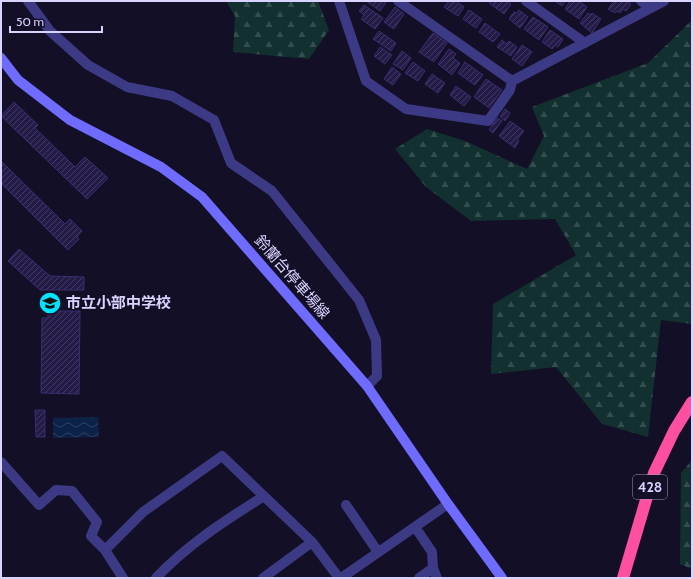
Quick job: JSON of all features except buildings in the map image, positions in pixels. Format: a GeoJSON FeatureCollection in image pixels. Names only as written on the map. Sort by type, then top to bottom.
{"type":"FeatureCollection","features":[{"type":"Feature","properties":{"kind":"highway","name":"428"},"geometry":{"type":"LineString","coordinates":[[623,578],[654,473],[674,431],[692,402]]}},
{"type":"Feature","properties":{"kind":"main road","name":"鈴蘭台停車場線"},"geometry":{"type":"LineString","coordinates":[[1,58],[18,80],[70,120],[162,167],[202,197],[367,386],[448,504],[502,578]]}},
{"type":"Feature","properties":{"kind":"street"},"geometry":{"type":"LineString","coordinates":[[28,1],[50,31],[88,65],[128,87],[172,96],[214,120],[231,163],[272,191],[359,300],[376,340],[377,376],[367,386]]}},
{"type":"Feature","properties":{"kind":"street"},"geometry":{"type":"LineString","coordinates":[[339,1],[366,81],[406,109],[488,121],[510,90],[512,81],[664,1]]}},
{"type":"Feature","properties":{"kind":"street"},"geometry":{"type":"LineString","coordinates":[[398,1],[512,81]]}},
{"type":"Feature","properties":{"kind":"street"},"geometry":{"type":"LineString","coordinates":[[526,1],[585,43]]}},
{"type":"Feature","properties":{"kind":"street"},"geometry":{"type":"LineString","coordinates":[[641,1],[650,8]]}},
{"type":"Feature","properties":{"kind":"street"},"geometry":{"type":"LineString","coordinates":[[104,550],[143,512],[222,456],[312,542],[340,578],[448,504]]}},
{"type":"Feature","properties":{"kind":"street"},"geometry":{"type":"LineString","coordinates":[[1,462],[39,505],[56,490],[72,491],[97,522],[91,536],[104,550],[122,578]]}},
{"type":"Feature","properties":{"kind":"street"},"geometry":{"type":"LineString","coordinates":[[156,578],[170,563],[212,529],[264,496]]}},
{"type":"Feature","properties":{"kind":"street"},"geometry":{"type":"LineString","coordinates":[[346,505],[378,552]]}},
{"type":"Feature","properties":{"kind":"street"},"geometry":{"type":"LineString","coordinates":[[415,526],[432,552],[435,573],[419,578]]}},
{"type":"Feature","properties":{"kind":"street"},"geometry":{"type":"LineString","coordinates":[[264,578],[312,542]]}},
{"type":"Feature","properties":{"kind":"green space"},"geometry":{"type":"Polygon","coordinates":[[[226,1],[318,1],[329,30],[309,59],[233,52],[235,16],[226,1]]]}},
{"type":"Feature","properties":{"kind":"green space"},"geometry":{"type":"Polygon","coordinates":[[[692,20],[692,324],[661,320],[648,437],[602,424],[556,367],[491,374],[493,304],[576,255],[555,219],[471,221],[426,187],[395,149],[427,129],[465,141],[527,169],[544,136],[532,107],[648,63],[692,20]]]}},
{"type":"Feature","properties":{"kind":"green space"},"geometry":{"type":"Polygon","coordinates":[[[692,460],[692,569],[680,564],[681,473],[692,460]]]}},
{"type":"Feature","properties":{"kind":"water"},"geometry":{"type":"Polygon","coordinates":[[[98,417],[99,437],[53,438],[53,418],[98,417]]]}},
{"type":"Feature","properties":{"kind":"place","name":"市立小部中学校"},"geometry":{"type":"Point","coordinates":[50,303]}}]}
